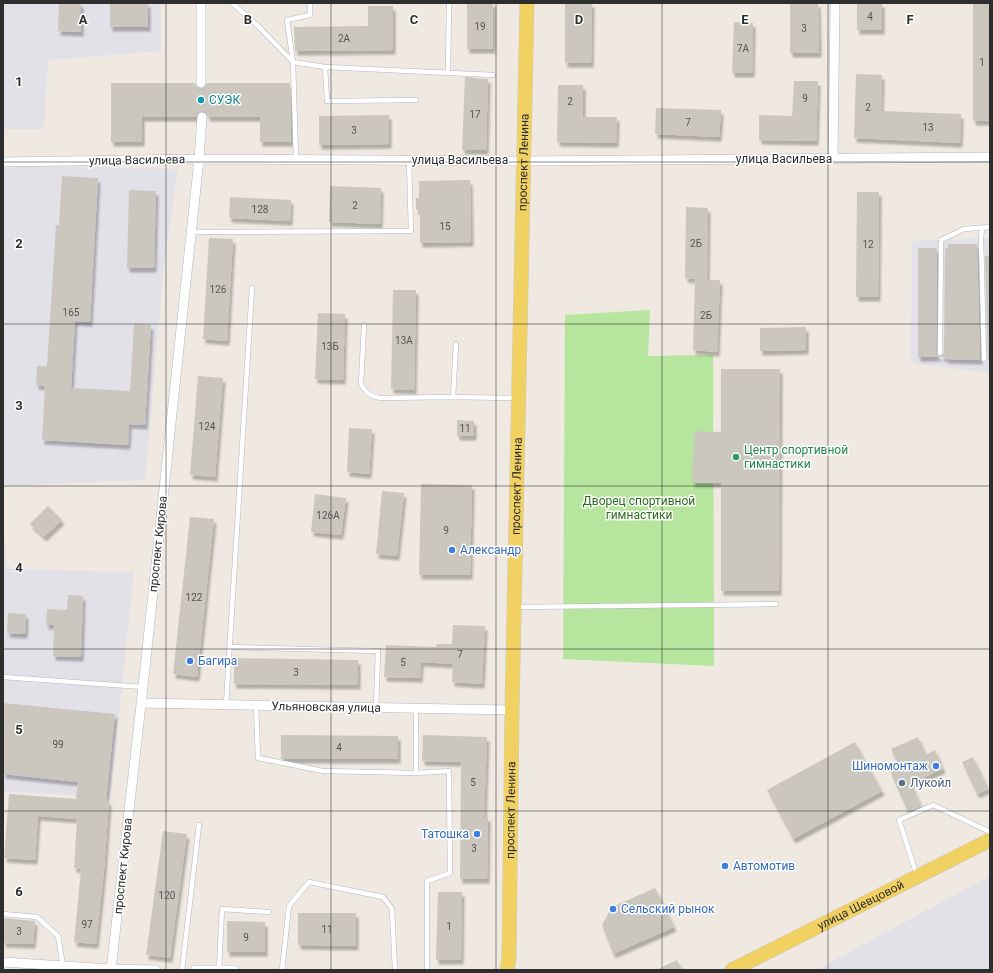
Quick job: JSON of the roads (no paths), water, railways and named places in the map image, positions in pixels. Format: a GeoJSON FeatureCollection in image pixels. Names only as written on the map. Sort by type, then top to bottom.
{"type":"FeatureCollection","features":[{"type":"Feature","properties":{"kind":"main road","name":"проспект Ленина"},"geometry":{"type":"LineString","coordinates":[[508,964],[527,3]]}},
{"type":"Feature","properties":{"kind":"main road","name":"улица Шевцовой"},"geometry":{"type":"LineString","coordinates":[[732,970],[990,840]]}},
{"type":"Feature","properties":{"kind":"main road"},"geometry":{"type":"LineString","coordinates":[[508,964],[516,970]]}},
{"type":"Feature","properties":{"kind":"street"},"geometry":{"type":"LineString","coordinates":[[201,3],[201,83]]}},
{"type":"Feature","properties":{"kind":"street"},"geometry":{"type":"LineString","coordinates":[[833,158],[835,3]]}},
{"type":"Feature","properties":{"kind":"street","name":"проспект Кирова"},"geometry":{"type":"LineString","coordinates":[[111,970],[143,687],[190,232],[199,159],[202,117]]}},
{"type":"Feature","properties":{"kind":"street","name":"улица Васильева"},"geometry":{"type":"LineString","coordinates":[[3,162],[199,159],[523,161],[990,157]]}},
{"type":"Feature","properties":{"kind":"street","name":"Ульяновская улица"},"geometry":{"type":"LineString","coordinates":[[141,703],[512,710]]}},
{"type":"Feature","properties":{"kind":"street"},"geometry":{"type":"LineString","coordinates":[[3,962],[111,970],[156,970]]}},
{"type":"Feature","properties":{"kind":"street"},"geometry":{"type":"LineString","coordinates":[[195,970],[234,970]]}},
{"type":"Feature","properties":{"kind":"lane"},"geometry":{"type":"LineString","coordinates":[[232,3],[258,26],[293,62],[326,67],[493,75]]}},
{"type":"Feature","properties":{"kind":"lane"},"geometry":{"type":"LineString","coordinates":[[296,160],[293,62],[287,20],[310,15],[310,3]]}},
{"type":"Feature","properties":{"kind":"lane"},"geometry":{"type":"LineString","coordinates":[[448,73],[449,3]]}},
{"type":"Feature","properties":{"kind":"lane"},"geometry":{"type":"LineString","coordinates":[[326,67],[327,101],[416,100]]}},
{"type":"Feature","properties":{"kind":"lane"},"geometry":{"type":"LineString","coordinates":[[190,232],[411,231],[409,160]]}},
{"type":"Feature","properties":{"kind":"lane"},"geometry":{"type":"LineString","coordinates":[[940,353],[941,240],[964,230],[990,227]]}},
{"type":"Feature","properties":{"kind":"lane"},"geometry":{"type":"LineString","coordinates":[[982,228],[984,359]]}},
{"type":"Feature","properties":{"kind":"lane"},"geometry":{"type":"LineString","coordinates":[[226,705],[252,288]]}},
{"type":"Feature","properties":{"kind":"lane"},"geometry":{"type":"LineString","coordinates":[[364,325],[361,384],[366,393],[380,398],[519,398]]}},
{"type":"Feature","properties":{"kind":"lane"},"geometry":{"type":"LineString","coordinates":[[453,397],[456,344]]}},
{"type":"Feature","properties":{"kind":"lane"},"geometry":{"type":"LineString","coordinates":[[514,607],[776,604]]}},
{"type":"Feature","properties":{"kind":"lane"},"geometry":{"type":"LineString","coordinates":[[230,647],[378,651],[376,708]]}},
{"type":"Feature","properties":{"kind":"lane"},"geometry":{"type":"LineString","coordinates":[[3,677],[143,687]]}},
{"type":"Feature","properties":{"kind":"lane"},"geometry":{"type":"LineString","coordinates":[[256,705],[258,758],[323,771],[416,773],[449,771],[450,873],[427,881],[427,970]]}},
{"type":"Feature","properties":{"kind":"lane"},"geometry":{"type":"LineString","coordinates":[[416,708],[416,773]]}},
{"type":"Feature","properties":{"kind":"lane"},"geometry":{"type":"LineString","coordinates":[[917,877],[899,820],[933,805],[990,832]]}},
{"type":"Feature","properties":{"kind":"lane"},"geometry":{"type":"LineString","coordinates":[[182,970],[199,825]]}},
{"type":"Feature","properties":{"kind":"lane"},"geometry":{"type":"LineString","coordinates":[[282,970],[289,906],[309,882],[383,897],[392,909],[394,970]]}},
{"type":"Feature","properties":{"kind":"lane"},"geometry":{"type":"LineString","coordinates":[[219,969],[222,909],[269,912]]}},
{"type":"Feature","properties":{"kind":"lane"},"geometry":{"type":"LineString","coordinates":[[3,914],[37,917],[58,936],[63,966]]}},
{"type":"Feature","properties":{"kind":"tunnel"},"geometry":{"type":"LineString","coordinates":[[201,83],[202,117]]}},
{"type":"Feature","properties":{"kind":"place","name":"СУЭК"},"geometry":{"type":"Point","coordinates":[201,100]}},
{"type":"Feature","properties":{"kind":"place","name":"Центр спортивной гимнастики"},"geometry":{"type":"Point","coordinates":[736,457]}},
{"type":"Feature","properties":{"kind":"place","name":"Александр"},"geometry":{"type":"Point","coordinates":[452,550]}},
{"type":"Feature","properties":{"kind":"place","name":"Багира"},"geometry":{"type":"Point","coordinates":[190,661]}},
{"type":"Feature","properties":{"kind":"place","name":"Шиномонтаж"},"geometry":{"type":"Point","coordinates":[936,766]}},
{"type":"Feature","properties":{"kind":"place","name":"Лукойл"},"geometry":{"type":"Point","coordinates":[902,783]}},
{"type":"Feature","properties":{"kind":"place","name":"Татошка"},"geometry":{"type":"Point","coordinates":[477,834]}},
{"type":"Feature","properties":{"kind":"place","name":"Автомотив"},"geometry":{"type":"Point","coordinates":[725,866]}},
{"type":"Feature","properties":{"kind":"place","name":"Сельский рынок"},"geometry":{"type":"Point","coordinates":[613,909]}},
{"type":"Feature","properties":{"kind":"park label","name":"Дворец спортивной гимнастики"},"geometry":{"type":"Point","coordinates":[639,508]}}]}
